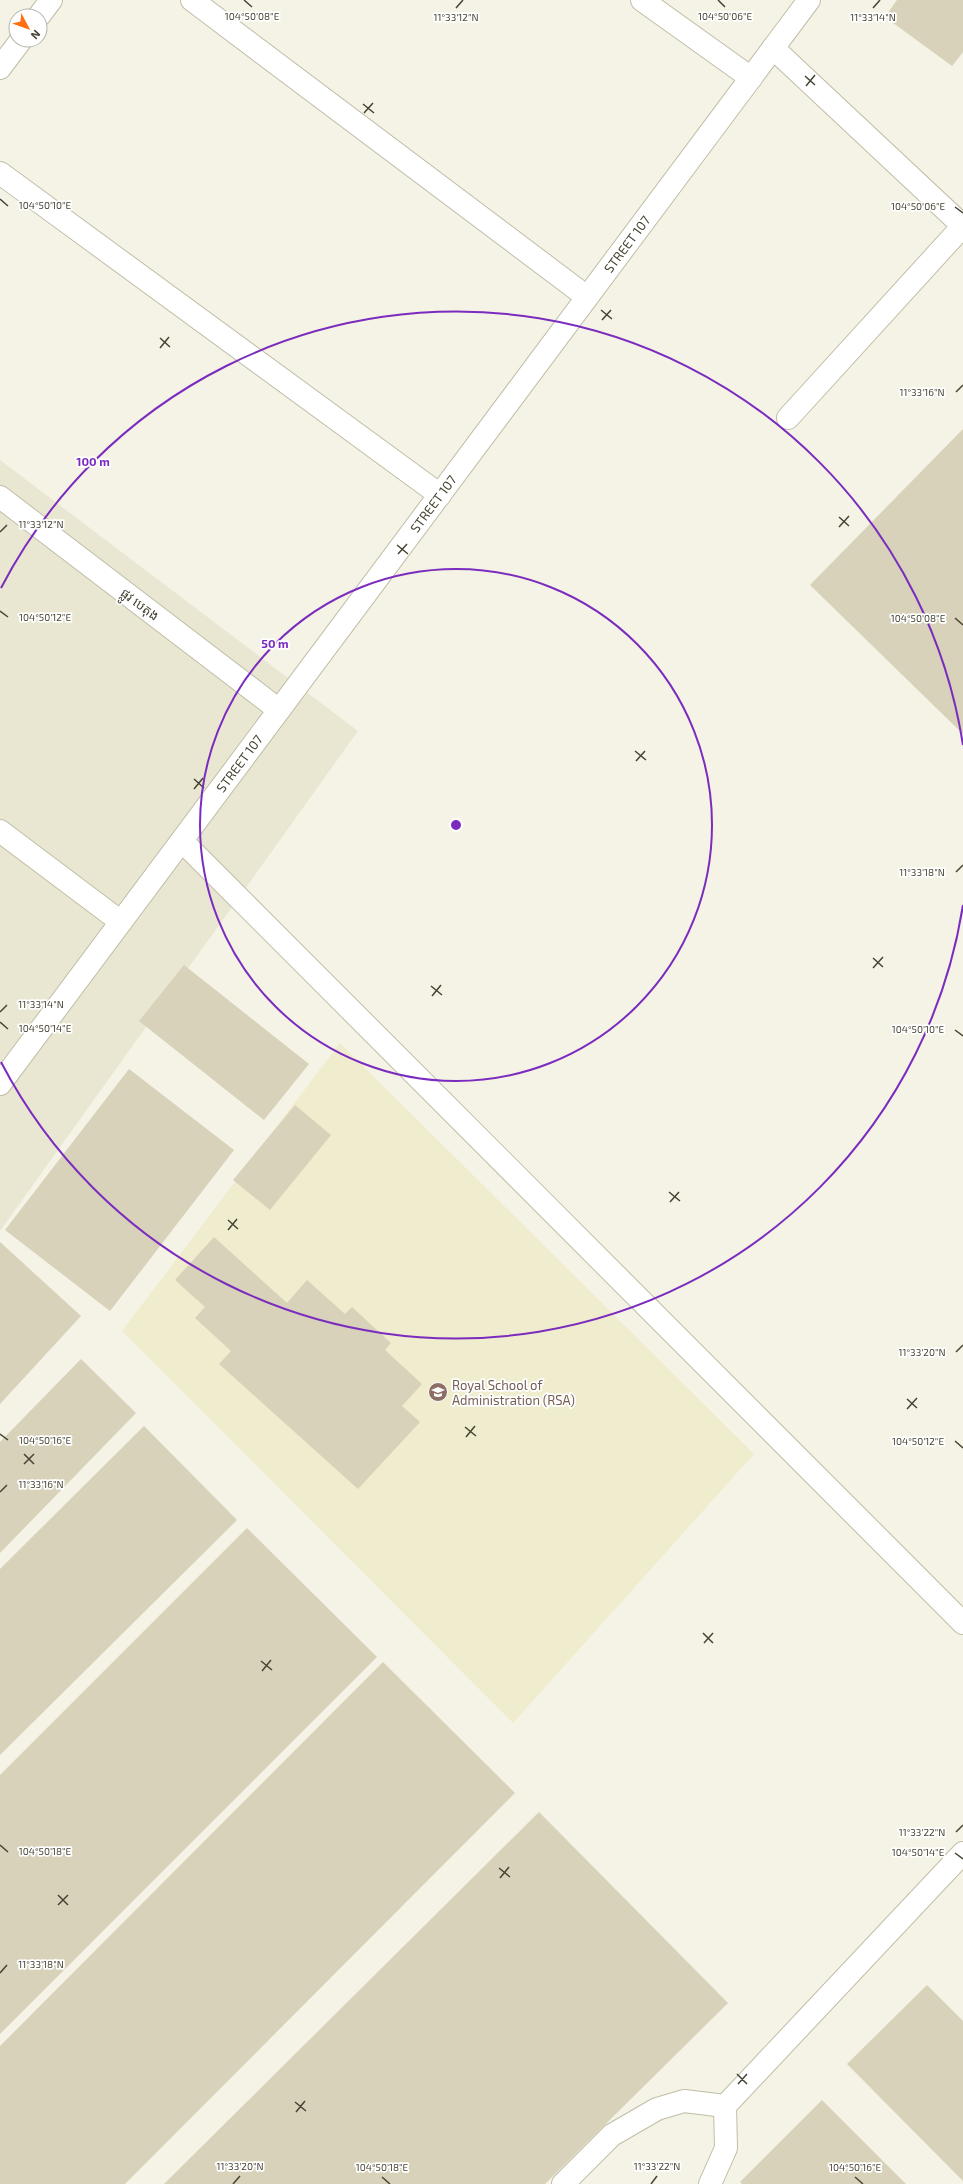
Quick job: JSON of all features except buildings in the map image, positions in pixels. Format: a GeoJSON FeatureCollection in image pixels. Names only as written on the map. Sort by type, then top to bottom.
{"type":"FeatureCollection","features":[{"type":"Feature","properties":{"kind":"street"},"geometry":{"type":"LineString","coordinates":[[192,0],[587,297]]}},
{"type":"Feature","properties":{"kind":"street"},"geometry":{"type":"LineString","coordinates":[[642,0],[751,78]]}},
{"type":"Feature","properties":{"kind":"street","name":"STREET 107"},"geometry":{"type":"LineString","coordinates":[[0,1084],[809,0]]}},
{"type":"Feature","properties":{"kind":"street"},"geometry":{"type":"LineString","coordinates":[[0,68],[15,48]]}},
{"type":"Feature","properties":{"kind":"street"},"geometry":{"type":"LineString","coordinates":[[773,48],[962,227],[788,418]]}},
{"type":"Feature","properties":{"kind":"street"},"geometry":{"type":"LineString","coordinates":[[0,173],[440,495]]}},
{"type":"Feature","properties":{"kind":"street","name":"ផ្លូវ បេតុង"},"geometry":{"type":"LineString","coordinates":[[0,497],[279,710]]}},
{"type":"Feature","properties":{"kind":"street"},"geometry":{"type":"LineString","coordinates":[[0,830],[121,922]]}},
{"type":"Feature","properties":{"kind":"street"},"geometry":{"type":"LineString","coordinates":[[182,841],[963,1623]]}},
{"type":"Feature","properties":{"kind":"street"},"geometry":{"type":"LineString","coordinates":[[710,2184],[726,2148],[725,2106],[963,1853]]}},
{"type":"Feature","properties":{"kind":"street"},"geometry":{"type":"LineString","coordinates":[[563,2184],[612,2135],[657,2109],[684,2101],[725,2106]]}},
{"type":"Feature","properties":{"kind":"shaded area"},"geometry":{"type":"Polygon","coordinates":[[[0,460],[358,731],[0,1231],[0,460]]]}},
{"type":"Feature","properties":{"kind":"shaded area","name":"Royal School of Administration (RSA)"},"geometry":{"type":"Polygon","coordinates":[[[340,1043],[754,1454],[513,1723],[122,1331],[340,1043]]]}},
{"type":"Feature","properties":{"kind":"place","name":"Royal School of Administration (RSA)"},"geometry":{"type":"Point","coordinates":[438,1392]}}]}
